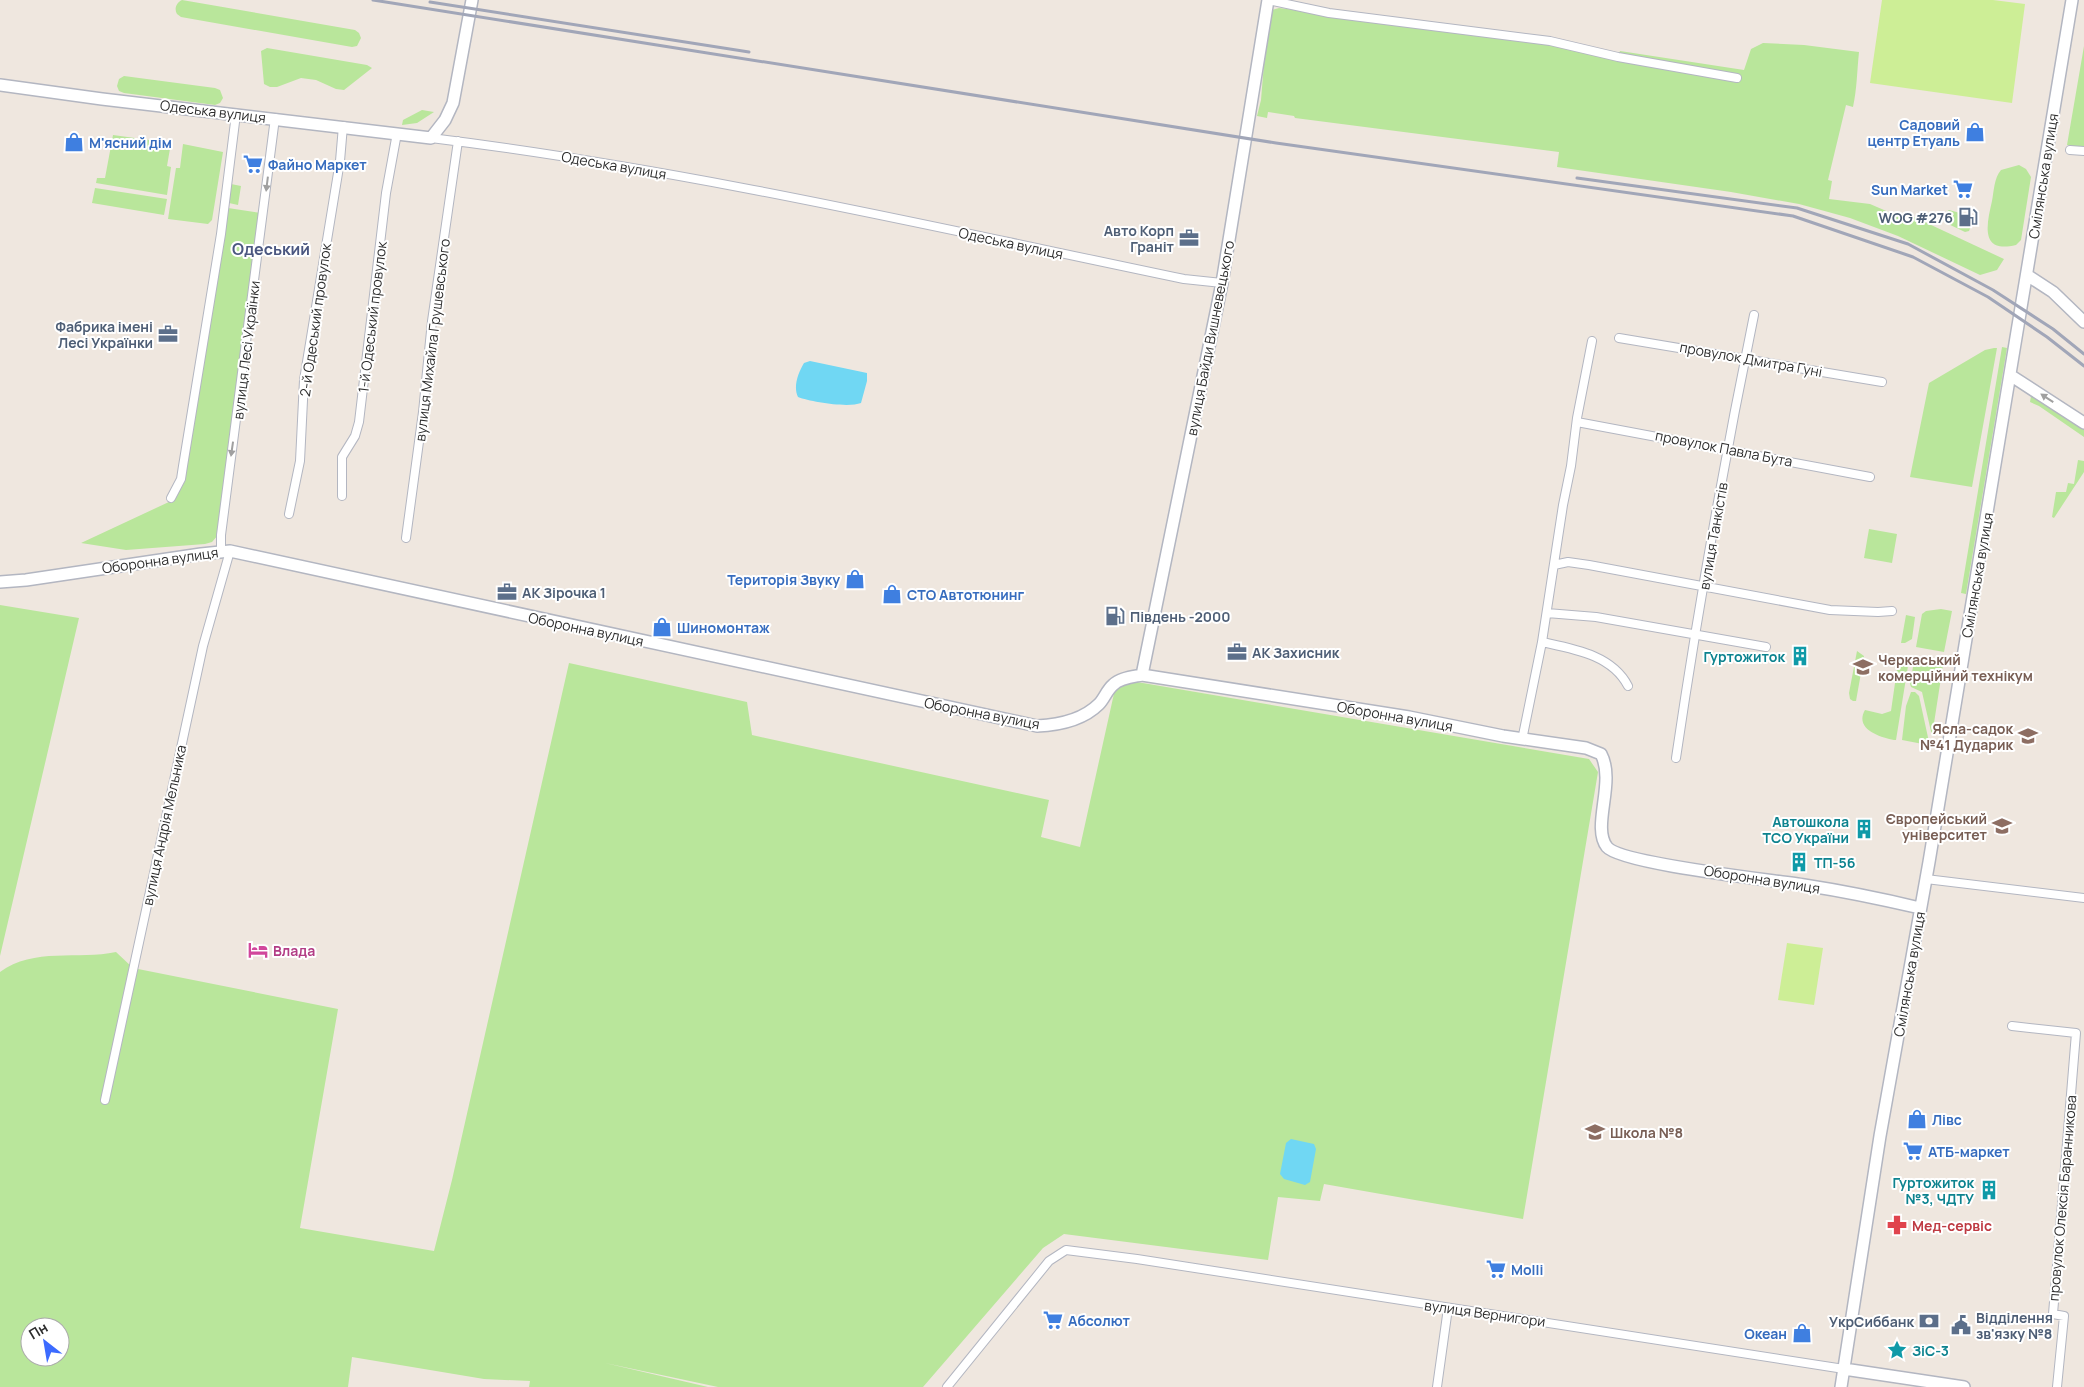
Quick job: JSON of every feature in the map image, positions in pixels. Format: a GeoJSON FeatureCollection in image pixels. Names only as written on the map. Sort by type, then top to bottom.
{"type":"FeatureCollection","features":[{"type":"Feature","properties":{"kind":"street"},"geometry":{"type":"LineString","coordinates":[[431,138],[448,114],[455,96],[472,0]]}},
{"type":"Feature","properties":{"kind":"street"},"geometry":{"type":"LineString","coordinates":[[1268,0],[1328,13],[1550,40],[1618,56],[1738,78]]}},
{"type":"Feature","properties":{"kind":"street","name":"вулиця Байди Вишневецького"},"geometry":{"type":"LineString","coordinates":[[1142,675],[1222,283],[1268,0]]}},
{"type":"Feature","properties":{"kind":"street","name":"Смілянська вулиця"},"geometry":{"type":"LineString","coordinates":[[1841,1387],[1880,1136],[1926,879],[2072,0]]}},
{"type":"Feature","properties":{"kind":"street","name":"Одеська вулиця"},"geometry":{"type":"LineString","coordinates":[[0,85],[526,150],[782,196],[1184,278],[1222,283]]}},
{"type":"Feature","properties":{"kind":"street"},"geometry":{"type":"LineString","coordinates":[[171,498],[181,480],[218,250],[236,114]]}},
{"type":"Feature","properties":{"kind":"street","name":"вулиця Лесі Українки"},"geometry":{"type":"LineString","coordinates":[[225,551],[221,535],[275,118]]}},
{"type":"Feature","properties":{"kind":"street","name":"2-й Одеський провулок"},"geometry":{"type":"LineString","coordinates":[[290,514],[300,461],[304,380],[340,161],[343,126]]}},
{"type":"Feature","properties":{"kind":"street","name":"1-й Одеський провулок"},"geometry":{"type":"LineString","coordinates":[[342,496],[341,461],[357,432],[359,422],[386,193],[397,133]]}},
{"type":"Feature","properties":{"kind":"street","name":"вулиця Михайла Грушевського"},"geometry":{"type":"LineString","coordinates":[[406,538],[423,412],[432,321],[458,141]]}},
{"type":"Feature","properties":{"kind":"street"},"geometry":{"type":"LineString","coordinates":[[2070,150],[2084,151]]}},
{"type":"Feature","properties":{"kind":"street"},"geometry":{"type":"LineString","coordinates":[[2027,274],[2049,289],[2084,322]]}},
{"type":"Feature","properties":{"kind":"street","name":"вулиця Танкістів"},"geometry":{"type":"LineString","coordinates":[[1676,758],[1695,635],[1754,315]]}},
{"type":"Feature","properties":{"kind":"street","name":"провулок Дмитра Гуні"},"geometry":{"type":"LineString","coordinates":[[1620,338],[1746,357],[1882,382]]}},
{"type":"Feature","properties":{"kind":"street"},"geometry":{"type":"LineString","coordinates":[[1522,740],[1542,642],[1592,340]]}},
{"type":"Feature","properties":{"kind":"street"},"geometry":{"type":"LineString","coordinates":[[2010,375],[2084,422]]}},
{"type":"Feature","properties":{"kind":"street","name":"провулок Павла Бута"},"geometry":{"type":"LineString","coordinates":[[1577,422],[1870,476]]}},
{"type":"Feature","properties":{"kind":"street","name":"Оборонна вулиця"},"geometry":{"type":"LineString","coordinates":[[0,582],[26,580],[225,551],[1037,726],[1059,724],[1079,716],[1098,704],[1113,685],[1126,678],[1142,675],[1403,716],[1522,740],[1586,748],[1601,754],[1608,770],[1601,838],[1608,848],[1617,853],[1644,861],[1805,885],[1920,908]]}},
{"type":"Feature","properties":{"kind":"street","name":"вулиця Андрія Мельника"},"geometry":{"type":"LineString","coordinates":[[105,1100],[225,551]]}},
{"type":"Feature","properties":{"kind":"street"},"geometry":{"type":"LineString","coordinates":[[1554,565],[1568,562],[1575,563],[1704,585],[1830,610],[1892,611]]}},
{"type":"Feature","properties":{"kind":"street"},"geometry":{"type":"LineString","coordinates":[[1546,613],[1596,617],[1766,647]]}},
{"type":"Feature","properties":{"kind":"street"},"geometry":{"type":"LineString","coordinates":[[1542,642],[1594,656],[1616,669],[1628,686]]}},
{"type":"Feature","properties":{"kind":"street"},"geometry":{"type":"LineString","coordinates":[[1926,879],[2084,898]]}},
{"type":"Feature","properties":{"kind":"street","name":"провулок Олексія Баранникова"},"geometry":{"type":"LineString","coordinates":[[2012,1026],[2076,1033],[2053,1314],[2064,1316],[2057,1387]]}},
{"type":"Feature","properties":{"kind":"street","name":"вулиця Вернигори"},"geometry":{"type":"LineString","coordinates":[[947,1387],[1054,1256],[1066,1250],[1074,1250],[1964,1387]]}},
{"type":"Feature","properties":{"kind":"street"},"geometry":{"type":"LineString","coordinates":[[1437,1387],[1448,1308]]}},
{"type":"Feature","properties":{"kind":"green space"},"geometry":{"type":"Polygon","coordinates":[[[182,0],[355,30],[361,38],[357,46],[352,47],[181,17],[177,14],[176,8],[177,4],[182,0]]]}},
{"type":"Feature","properties":{"kind":"green space"},"geometry":{"type":"Polygon","coordinates":[[[1882,0],[1993,0],[2025,4],[2012,103],[1870,83],[1882,0]]]}},
{"type":"Feature","properties":{"kind":"green space"},"geometry":{"type":"Polygon","coordinates":[[[1279,8],[1550,42],[1574,51],[1617,59],[1620,51],[1744,70],[1751,49],[1763,43],[1804,45],[1859,52],[1853,107],[1846,105],[1828,180],[1832,181],[1829,199],[1870,204],[1912,222],[1914,217],[2004,259],[1997,270],[1980,275],[1898,236],[1850,218],[1799,204],[1731,192],[1557,167],[1559,152],[1295,118],[1294,116],[1268,112],[1267,118],[1257,116],[1261,100],[1268,14],[1272,10],[1279,8]]]}},
{"type":"Feature","properties":{"kind":"green space"},"geometry":{"type":"Polygon","coordinates":[[[2084,46],[2084,148],[2067,145],[2084,46]]]}},
{"type":"Feature","properties":{"kind":"green space"},"geometry":{"type":"Polygon","coordinates":[[[267,48],[367,65],[372,68],[344,90],[336,89],[316,80],[301,78],[277,87],[270,87],[264,84],[261,51],[267,48]]]}},
{"type":"Feature","properties":{"kind":"green space"},"geometry":{"type":"Polygon","coordinates":[[[124,76],[215,88],[220,90],[223,98],[220,103],[215,105],[124,93],[119,91],[117,86],[119,79],[124,76]]]}},
{"type":"Feature","properties":{"kind":"green space"},"geometry":{"type":"Polygon","coordinates":[[[422,110],[434,112],[417,123],[402,125],[403,120],[422,110]]]}},
{"type":"Feature","properties":{"kind":"green space"},"geometry":{"type":"Polygon","coordinates":[[[113,135],[171,143],[167,166],[171,167],[167,195],[96,183],[97,178],[105,178],[113,135]]]}},
{"type":"Feature","properties":{"kind":"green space"},"geometry":{"type":"Polygon","coordinates":[[[183,144],[223,152],[212,220],[208,224],[168,219],[176,168],[180,168],[183,144]]]}},
{"type":"Feature","properties":{"kind":"green space"},"geometry":{"type":"Polygon","coordinates":[[[2019,165],[2026,169],[2031,177],[2021,240],[2016,245],[2004,247],[1996,245],[1991,241],[1988,235],[1988,218],[1999,173],[2001,170],[2019,165]]]}},
{"type":"Feature","properties":{"kind":"green space"},"geometry":{"type":"Polygon","coordinates":[[[231,184],[241,186],[238,205],[229,203],[231,184]]]}},
{"type":"Feature","properties":{"kind":"green space"},"geometry":{"type":"Polygon","coordinates":[[[95,188],[167,199],[164,215],[92,203],[95,188]]]}},
{"type":"Feature","properties":{"kind":"green space"},"geometry":{"type":"Polygon","coordinates":[[[228,208],[261,213],[219,534],[212,542],[205,544],[126,550],[81,543],[171,501],[184,483],[228,208]]]}},
{"type":"Feature","properties":{"kind":"green space"},"geometry":{"type":"Polygon","coordinates":[[[1949,210],[1971,216],[1973,221],[1969,231],[1965,232],[1944,222],[1944,214],[1949,210]]]}},
{"type":"Feature","properties":{"kind":"green space"},"geometry":{"type":"Polygon","coordinates":[[[2002,347],[2007,348],[1966,594],[1961,593],[2002,347]]]}},
{"type":"Feature","properties":{"kind":"green space"},"geometry":{"type":"Polygon","coordinates":[[[1997,348],[1972,487],[1910,477],[1929,383],[1985,350],[1997,348]]]}},
{"type":"Feature","properties":{"kind":"green space"},"geometry":{"type":"Polygon","coordinates":[[[2031,396],[2084,429],[2084,437],[2039,406],[2030,402],[2031,396]]]}},
{"type":"Feature","properties":{"kind":"green space"},"geometry":{"type":"Polygon","coordinates":[[[2078,460],[2084,461],[2084,472],[2054,518],[2052,517],[2056,492],[2066,492],[2068,483],[2074,484],[2078,460]]]}},
{"type":"Feature","properties":{"kind":"green space"},"geometry":{"type":"Polygon","coordinates":[[[1869,529],[1897,534],[1892,563],[1864,558],[1869,529]]]}},
{"type":"Feature","properties":{"kind":"green space"},"geometry":{"type":"Polygon","coordinates":[[[0,605],[79,618],[0,956],[0,605]]]}},
{"type":"Feature","properties":{"kind":"green space"},"geometry":{"type":"Polygon","coordinates":[[[1941,609],[1952,611],[1944,652],[1916,647],[1922,614],[1926,611],[1941,609]]]}},
{"type":"Feature","properties":{"kind":"green space"},"geometry":{"type":"Polygon","coordinates":[[[1906,615],[1915,617],[1912,639],[1901,643],[1906,615]]]}},
{"type":"Feature","properties":{"kind":"green space"},"geometry":{"type":"Polygon","coordinates":[[[1857,651],[1864,656],[1856,701],[1853,701],[1850,699],[1849,693],[1857,651]]]}},
{"type":"Feature","properties":{"kind":"green space"},"geometry":{"type":"Polygon","coordinates":[[[1904,661],[1908,666],[1896,740],[1894,740],[1870,731],[1863,722],[1863,717],[1865,710],[1882,714],[1891,711],[1898,662],[1903,663],[1904,661]]]}},
{"type":"Feature","properties":{"kind":"green space"},"geometry":{"type":"Polygon","coordinates":[[[1914,661],[1943,665],[1932,736],[1922,692],[1911,687],[1910,684],[1914,661]]]}},
{"type":"Feature","properties":{"kind":"green space"},"geometry":{"type":"Polygon","coordinates":[[[569,663],[747,702],[752,735],[1049,800],[1041,837],[1080,847],[1115,689],[1131,681],[1589,759],[1598,772],[1523,1219],[1324,1184],[1320,1201],[1278,1197],[1268,1260],[1064,1234],[1043,1248],[923,1387],[718,1387],[605,1363],[708,1387],[529,1387],[530,1381],[484,1379],[352,1357],[348,1387],[0,1387],[0,972],[13,964],[27,959],[116,952],[133,968],[338,1009],[300,1228],[434,1251],[452,1180],[569,663]]]}},
{"type":"Feature","properties":{"kind":"green space"},"geometry":{"type":"Polygon","coordinates":[[[1911,692],[1915,692],[1919,696],[1929,742],[1928,745],[1902,740],[1906,706],[1911,692]]]}},
{"type":"Feature","properties":{"kind":"green space"},"geometry":{"type":"Polygon","coordinates":[[[1787,943],[1823,948],[1814,1005],[1778,1000],[1787,943]]]}},
{"type":"Feature","properties":{"kind":"water"},"geometry":{"type":"Polygon","coordinates":[[[810,361],[867,373],[867,381],[861,403],[847,405],[829,404],[798,397],[796,384],[798,376],[804,363],[810,361]]]}},
{"type":"Feature","properties":{"kind":"water"},"geometry":{"type":"Polygon","coordinates":[[[1291,1139],[1314,1144],[1316,1149],[1310,1182],[1305,1185],[1284,1179],[1280,1174],[1286,1143],[1291,1139]]]}},
{"type":"Feature","properties":{"kind":"railway"},"geometry":{"type":"LineString","coordinates":[[373,0],[1276,143],[1793,216],[1913,257],[1988,297],[2047,337],[2084,366]]}},
{"type":"Feature","properties":{"kind":"railway"},"geometry":{"type":"LineString","coordinates":[[430,2],[749,52]]}},
{"type":"Feature","properties":{"kind":"railway"},"geometry":{"type":"LineString","coordinates":[[1577,178],[1797,208],[1908,244],[1993,290],[2053,329],[2084,354]]}},
{"type":"Feature","properties":{"kind":"place","name":"Садовий центр Етуаль"},"geometry":{"type":"Point","coordinates":[1975,132]}},
{"type":"Feature","properties":{"kind":"place","name":"М'ясний дім"},"geometry":{"type":"Point","coordinates":[74,142]}},
{"type":"Feature","properties":{"kind":"place","name":"Файно Маркет"},"geometry":{"type":"Point","coordinates":[253,164]}},
{"type":"Feature","properties":{"kind":"place","name":"Sun Market"},"geometry":{"type":"Point","coordinates":[1963,189]}},
{"type":"Feature","properties":{"kind":"place","name":"WOG #276"},"geometry":{"type":"Point","coordinates":[1968,217]}},
{"type":"Feature","properties":{"kind":"place","name":"Авто Корп Граніт"},"geometry":{"type":"Point","coordinates":[1189,238]}},
{"type":"Feature","properties":{"kind":"place","name":"Фабрика імені Лесі Українки"},"geometry":{"type":"Point","coordinates":[168,334]}},
{"type":"Feature","properties":{"kind":"place","name":"Територія Звуку"},"geometry":{"type":"Point","coordinates":[855,579]}},
{"type":"Feature","properties":{"kind":"place","name":"АК Зірочка 1"},"geometry":{"type":"Point","coordinates":[507,592]}},
{"type":"Feature","properties":{"kind":"place","name":"СТО Автотюнинг"},"geometry":{"type":"Point","coordinates":[892,594]}},
{"type":"Feature","properties":{"kind":"place","name":"Південь -2000"},"geometry":{"type":"Point","coordinates":[1115,616]}},
{"type":"Feature","properties":{"kind":"place","name":"Шиномонтаж"},"geometry":{"type":"Point","coordinates":[662,627]}},
{"type":"Feature","properties":{"kind":"place","name":"АК Захисник"},"geometry":{"type":"Point","coordinates":[1237,652]}},
{"type":"Feature","properties":{"kind":"place","name":"Гуртожиток"},"geometry":{"type":"Point","coordinates":[1800,656]}},
{"type":"Feature","properties":{"kind":"place","name":"Черкаський комерційний технікум"},"geometry":{"type":"Point","coordinates":[1863,667]}},
{"type":"Feature","properties":{"kind":"place","name":"Ясла-садок №41 Дударик"},"geometry":{"type":"Point","coordinates":[2028,736]}},
{"type":"Feature","properties":{"kind":"place","name":"Європейський університет"},"geometry":{"type":"Point","coordinates":[2002,826]}},
{"type":"Feature","properties":{"kind":"place","name":"Автошкола ТСО України"},"geometry":{"type":"Point","coordinates":[1864,829]}},
{"type":"Feature","properties":{"kind":"place","name":"ТП-56"},"geometry":{"type":"Point","coordinates":[1799,862]}},
{"type":"Feature","properties":{"kind":"place","name":"Влада"},"geometry":{"type":"Point","coordinates":[258,950]}},
{"type":"Feature","properties":{"kind":"place","name":"Лівс"},"geometry":{"type":"Point","coordinates":[1917,1119]}},
{"type":"Feature","properties":{"kind":"place","name":"Школа №8"},"geometry":{"type":"Point","coordinates":[1595,1132]}},
{"type":"Feature","properties":{"kind":"place","name":"АТБ-маркет"},"geometry":{"type":"Point","coordinates":[1913,1151]}},
{"type":"Feature","properties":{"kind":"place","name":"Гуртожиток №3, ЧДТУ"},"geometry":{"type":"Point","coordinates":[1989,1190]}},
{"type":"Feature","properties":{"kind":"place","name":"Мед-сервіс"},"geometry":{"type":"Point","coordinates":[1897,1225]}},
{"type":"Feature","properties":{"kind":"place","name":"Molli"},"geometry":{"type":"Point","coordinates":[1496,1269]}},
{"type":"Feature","properties":{"kind":"place","name":"Абсолют"},"geometry":{"type":"Point","coordinates":[1053,1320]}},
{"type":"Feature","properties":{"kind":"place","name":"УкрСиббанк"},"geometry":{"type":"Point","coordinates":[1929,1321]}},
{"type":"Feature","properties":{"kind":"place","name":"Відділення зв'язку №8"},"geometry":{"type":"Point","coordinates":[1961,1325]}},
{"type":"Feature","properties":{"kind":"place","name":"Океан"},"geometry":{"type":"Point","coordinates":[1802,1333]}},
{"type":"Feature","properties":{"kind":"place","name":"ЗіС-3"},"geometry":{"type":"Point","coordinates":[1897,1350]}},
{"type":"Feature","properties":{"kind":"district","name":"Одеський"},"geometry":{"type":"Point","coordinates":[271,249]}}]}
